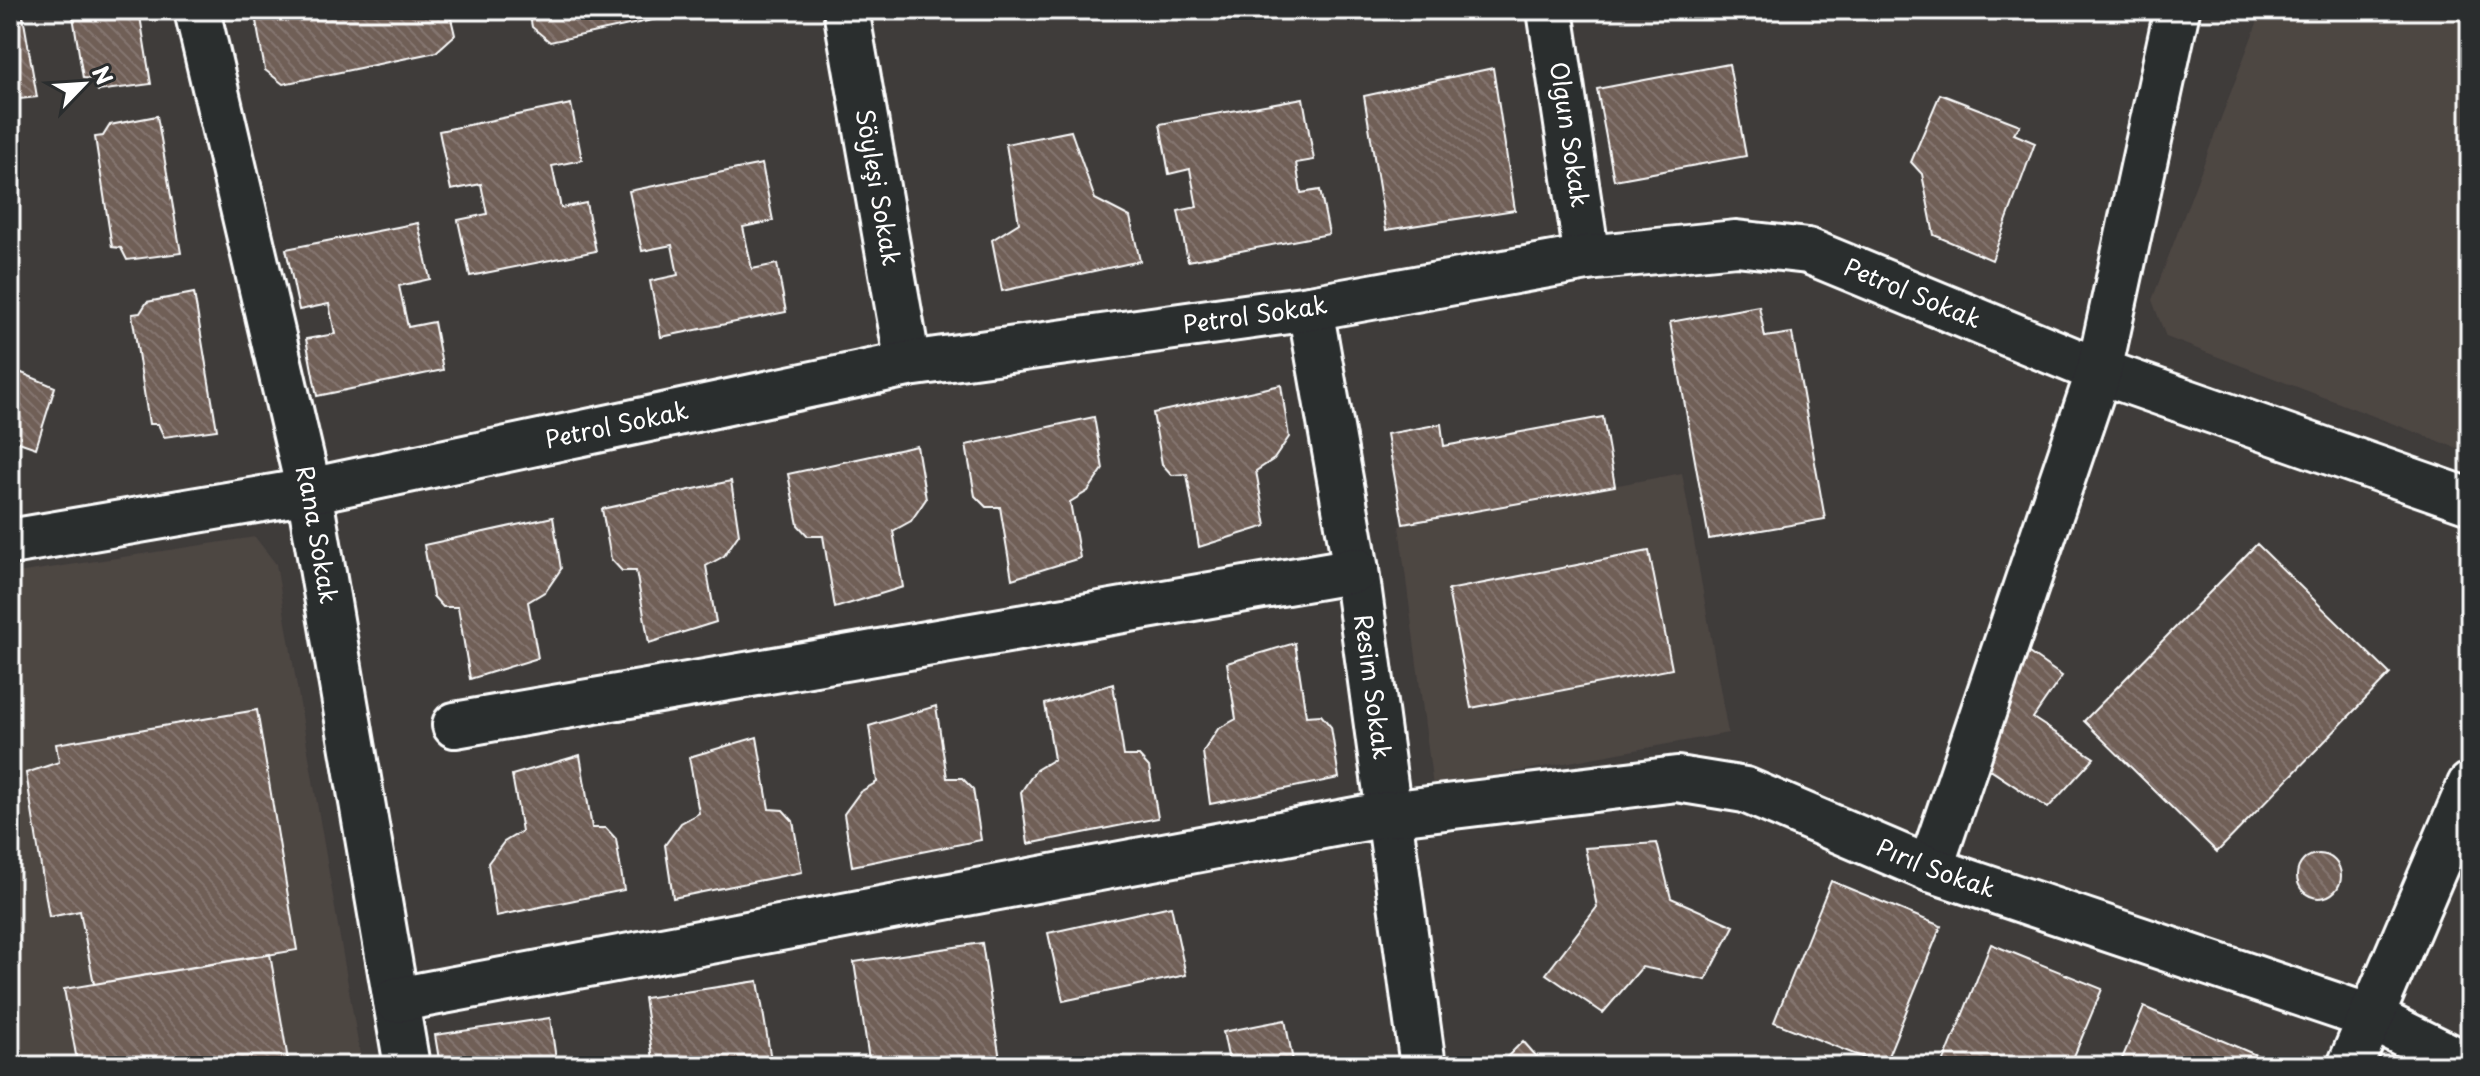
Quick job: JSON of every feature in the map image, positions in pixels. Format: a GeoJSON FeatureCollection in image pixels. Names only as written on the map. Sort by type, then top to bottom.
{"type":"FeatureCollection","features":[{"type":"Feature","properties":{"kind":"street","name":"Rana Sokak"},"geometry":{"type":"LineString","coordinates":[[197,10],[309,491],[407,1066]]}},
{"type":"Feature","properties":{"kind":"street","name":"Söyleşi Sokak"},"geometry":{"type":"LineString","coordinates":[[846,10],[908,364]]}},
{"type":"Feature","properties":{"kind":"street","name":"Olgun Sokak"},"geometry":{"type":"LineString","coordinates":[[1550,10],[1587,258]]}},
{"type":"Feature","properties":{"kind":"street"},"geometry":{"type":"LineString","coordinates":[[1930,869],[2099,371],[2177,10]]}},
{"type":"Feature","properties":{"kind":"street","name":"Petrol Sokak"},"geometry":{"type":"LineString","coordinates":[[10,542],[309,491],[908,364],[1310,308],[1587,258],[1736,243],[1808,251],[2099,371],[2470,501]]}},
{"type":"Feature","properties":{"kind":"street","name":"Resim Sokak"},"geometry":{"type":"LineString","coordinates":[[1310,308],[1356,570],[1423,1066]]}},
{"type":"Feature","properties":{"kind":"street"},"geometry":{"type":"LineString","coordinates":[[455,725],[1356,570]]}},
{"type":"Feature","properties":{"kind":"street","name":"Pırıl Sokak"},"geometry":{"type":"LineString","coordinates":[[396,1000],[1387,814],[1677,779],[1745,790],[1930,869],[2370,1017],[2469,1066]]}},
{"type":"Feature","properties":{"kind":"street"},"geometry":{"type":"LineString","coordinates":[[2350,1066],[2470,785]]}},
{"type":"Feature","properties":{"kind":"shaded area"},"geometry":{"type":"Polygon","coordinates":[[[2262,10],[2470,10],[2470,453],[2166,337],[2152,300],[2262,10]]]}},
{"type":"Feature","properties":{"kind":"shaded area"},"geometry":{"type":"Polygon","coordinates":[[[1682,473],[1728,733],[1433,787],[1399,526],[1682,473]]]}},
{"type":"Feature","properties":{"kind":"shaded area"},"geometry":{"type":"Polygon","coordinates":[[[255,537],[276,564],[362,1066],[10,1066],[10,574],[255,537]]]}},
{"type":"Feature","properties":{"kind":"building"},"geometry":{"type":"Polygon","coordinates":[[[10,10],[22,10],[37,97],[10,100],[10,10]]]}},
{"type":"Feature","properties":{"kind":"building"},"geometry":{"type":"Polygon","coordinates":[[[72,10],[139,10],[151,84],[98,91],[92,79],[83,78],[72,10]]]}},
{"type":"Feature","properties":{"kind":"building"},"geometry":{"type":"Polygon","coordinates":[[[254,10],[449,10],[455,35],[436,52],[283,84],[265,70],[254,10]]]}},
{"type":"Feature","properties":{"kind":"building"},"geometry":{"type":"Polygon","coordinates":[[[529,10],[699,10],[550,42],[532,27],[529,10]]]}},
{"type":"Feature","properties":{"kind":"building"},"geometry":{"type":"Polygon","coordinates":[[[1729,64],[1746,156],[1614,180],[1597,89],[1729,64]]]}},
{"type":"Feature","properties":{"kind":"building"},"geometry":{"type":"Polygon","coordinates":[[[1493,68],[1515,210],[1386,230],[1364,96],[1493,68]]]}},
{"type":"Feature","properties":{"kind":"building"},"geometry":{"type":"Polygon","coordinates":[[[1940,94],[2020,125],[2014,134],[2035,143],[1992,260],[1934,235],[1922,174],[1911,162],[1940,94]]]}},
{"type":"Feature","properties":{"kind":"building"},"geometry":{"type":"Polygon","coordinates":[[[1303,98],[1314,160],[1296,163],[1301,193],[1320,190],[1329,234],[1188,261],[1178,211],[1197,207],[1190,169],[1169,174],[1160,124],[1303,98]]]}},
{"type":"Feature","properties":{"kind":"building"},"geometry":{"type":"Polygon","coordinates":[[[571,104],[582,160],[552,166],[561,208],[586,203],[596,251],[470,276],[458,220],[487,214],[481,184],[451,190],[439,131],[571,104]]]}},
{"type":"Feature","properties":{"kind":"building"},"geometry":{"type":"Polygon","coordinates":[[[157,116],[181,253],[127,260],[121,248],[112,247],[95,137],[103,136],[110,125],[157,116]]]}},
{"type":"Feature","properties":{"kind":"building"},"geometry":{"type":"Polygon","coordinates":[[[1071,131],[1095,199],[1130,217],[1140,261],[1002,291],[992,240],[1019,223],[1006,144],[1071,131]]]}},
{"type":"Feature","properties":{"kind":"building"},"geometry":{"type":"Polygon","coordinates":[[[762,164],[773,221],[743,227],[752,269],[777,264],[786,312],[661,337],[650,281],[678,275],[672,245],[642,251],[629,191],[762,164]]]}},
{"type":"Feature","properties":{"kind":"building"},"geometry":{"type":"Polygon","coordinates":[[[418,223],[430,279],[399,286],[408,327],[434,322],[443,370],[317,396],[306,339],[335,334],[329,304],[299,310],[286,249],[418,223]]]}},
{"type":"Feature","properties":{"kind":"building"},"geometry":{"type":"Polygon","coordinates":[[[194,293],[217,430],[164,437],[158,424],[149,424],[132,314],[140,313],[147,302],[194,293]]]}},
{"type":"Feature","properties":{"kind":"building"},"geometry":{"type":"Polygon","coordinates":[[[1759,306],[1765,337],[1792,333],[1825,519],[1709,539],[1670,322],[1759,306]]]}},
{"type":"Feature","properties":{"kind":"building"},"geometry":{"type":"Polygon","coordinates":[[[10,368],[55,387],[36,448],[10,439],[10,368]]]}},
{"type":"Feature","properties":{"kind":"building"},"geometry":{"type":"Polygon","coordinates":[[[1281,385],[1289,437],[1274,459],[1256,471],[1266,526],[1199,547],[1187,474],[1172,475],[1162,464],[1153,413],[1281,385]]]}},
{"type":"Feature","properties":{"kind":"building"},"geometry":{"type":"Polygon","coordinates":[[[1094,417],[1103,469],[1088,491],[1070,502],[1080,558],[1012,579],[1000,507],[986,507],[975,496],[966,445],[1094,417]]]}},
{"type":"Feature","properties":{"kind":"building"},"geometry":{"type":"Polygon","coordinates":[[[1603,417],[1615,486],[1403,524],[1387,434],[1441,424],[1444,446],[1603,417]]]}},
{"type":"Feature","properties":{"kind":"building"},"geometry":{"type":"Polygon","coordinates":[[[917,446],[926,499],[911,521],[893,531],[903,587],[835,608],[823,536],[808,536],[798,525],[788,474],[917,446]]]}},
{"type":"Feature","properties":{"kind":"building"},"geometry":{"type":"Polygon","coordinates":[[[731,481],[739,534],[724,556],[706,566],[716,622],[649,643],[636,571],[622,571],[611,559],[602,509],[731,481]]]}},
{"type":"Feature","properties":{"kind":"building"},"geometry":{"type":"Polygon","coordinates":[[[553,517],[561,569],[546,591],[528,602],[538,658],[470,679],[458,607],[443,607],[433,596],[424,545],[553,517]]]}},
{"type":"Feature","properties":{"kind":"building"},"geometry":{"type":"Polygon","coordinates":[[[2257,544],[2390,674],[2217,852],[2084,721],[2257,544]]]}},
{"type":"Feature","properties":{"kind":"building"},"geometry":{"type":"Polygon","coordinates":[[[1649,551],[1672,669],[1471,708],[1448,590],[1649,551]]]}},
{"type":"Feature","properties":{"kind":"building"},"geometry":{"type":"Polygon","coordinates":[[[1295,643],[1306,716],[1321,715],[1331,727],[1339,778],[1210,804],[1203,752],[1218,729],[1236,719],[1227,663],[1295,643]]]}},
{"type":"Feature","properties":{"kind":"building"},"geometry":{"type":"Polygon","coordinates":[[[2026,651],[2062,676],[2033,718],[2094,758],[2048,808],[1980,763],[2026,651]]]}},
{"type":"Feature","properties":{"kind":"building"},"geometry":{"type":"Polygon","coordinates":[[[1113,684],[1124,756],[1139,756],[1149,767],[1158,818],[1028,844],[1021,792],[1036,770],[1054,759],[1045,704],[1113,684]]]}},
{"type":"Feature","properties":{"kind":"building"},"geometry":{"type":"Polygon","coordinates":[[[936,706],[947,778],[962,778],[973,789],[981,840],[852,866],[844,814],[860,792],[877,782],[869,726],[936,706]]]}},
{"type":"Feature","properties":{"kind":"building"},"geometry":{"type":"Polygon","coordinates":[[[257,710],[297,950],[94,984],[80,911],[49,917],[26,773],[59,762],[56,744],[257,710]]]}},
{"type":"Feature","properties":{"kind":"building"},"geometry":{"type":"Polygon","coordinates":[[[757,737],[769,809],[783,810],[793,821],[802,872],[673,898],[665,845],[681,823],[699,813],[689,757],[757,737]]]}},
{"type":"Feature","properties":{"kind":"building"},"geometry":{"type":"Polygon","coordinates":[[[580,755],[592,828],[606,828],[616,839],[624,890],[496,916],[488,863],[504,842],[522,831],[512,775],[580,755]]]}},
{"type":"Feature","properties":{"kind":"building"},"geometry":{"type":"Polygon","coordinates":[[[1657,843],[1671,898],[1734,926],[1706,980],[1642,967],[1603,1013],[1546,974],[1597,907],[1585,848],[1657,843]]]}},
{"type":"Feature","properties":{"kind":"building"},"geometry":{"type":"Polygon","coordinates":[[[2319,854],[2335,860],[2341,876],[2335,892],[2319,898],[2303,892],[2297,876],[2303,860],[2319,854]]]}},
{"type":"Feature","properties":{"kind":"building"},"geometry":{"type":"Polygon","coordinates":[[[1831,881],[1941,926],[1884,1066],[1774,1022],[1831,881]]]}},
{"type":"Feature","properties":{"kind":"building"},"geometry":{"type":"Polygon","coordinates":[[[1171,906],[1186,975],[1063,1001],[1048,933],[1171,906]]]}},
{"type":"Feature","properties":{"kind":"building"},"geometry":{"type":"Polygon","coordinates":[[[982,943],[1001,1066],[870,1066],[854,962],[982,943]]]}},
{"type":"Feature","properties":{"kind":"building"},"geometry":{"type":"Polygon","coordinates":[[[1991,944],[2102,989],[2070,1066],[1942,1066],[1991,944]]]}},
{"type":"Feature","properties":{"kind":"building"},"geometry":{"type":"Polygon","coordinates":[[[270,954],[289,1066],[78,1066],[64,989],[270,954]]]}},
{"type":"Feature","properties":{"kind":"building"},"geometry":{"type":"Polygon","coordinates":[[[758,981],[772,1066],[654,1066],[644,998],[758,981]]]}},
{"type":"Feature","properties":{"kind":"building"},"geometry":{"type":"Polygon","coordinates":[[[2144,1007],[2270,1061],[2267,1066],[2119,1066],[2144,1007]]]}},
{"type":"Feature","properties":{"kind":"building"},"geometry":{"type":"Polygon","coordinates":[[[550,1018],[557,1066],[440,1066],[435,1035],[550,1018]]]}},
{"type":"Feature","properties":{"kind":"building"},"geometry":{"type":"Polygon","coordinates":[[[1285,1020],[1294,1066],[1230,1066],[1223,1032],[1285,1020]]]}},
{"type":"Feature","properties":{"kind":"building"},"geometry":{"type":"Polygon","coordinates":[[[1523,1041],[1545,1066],[1498,1066],[1523,1041]]]}}]}
